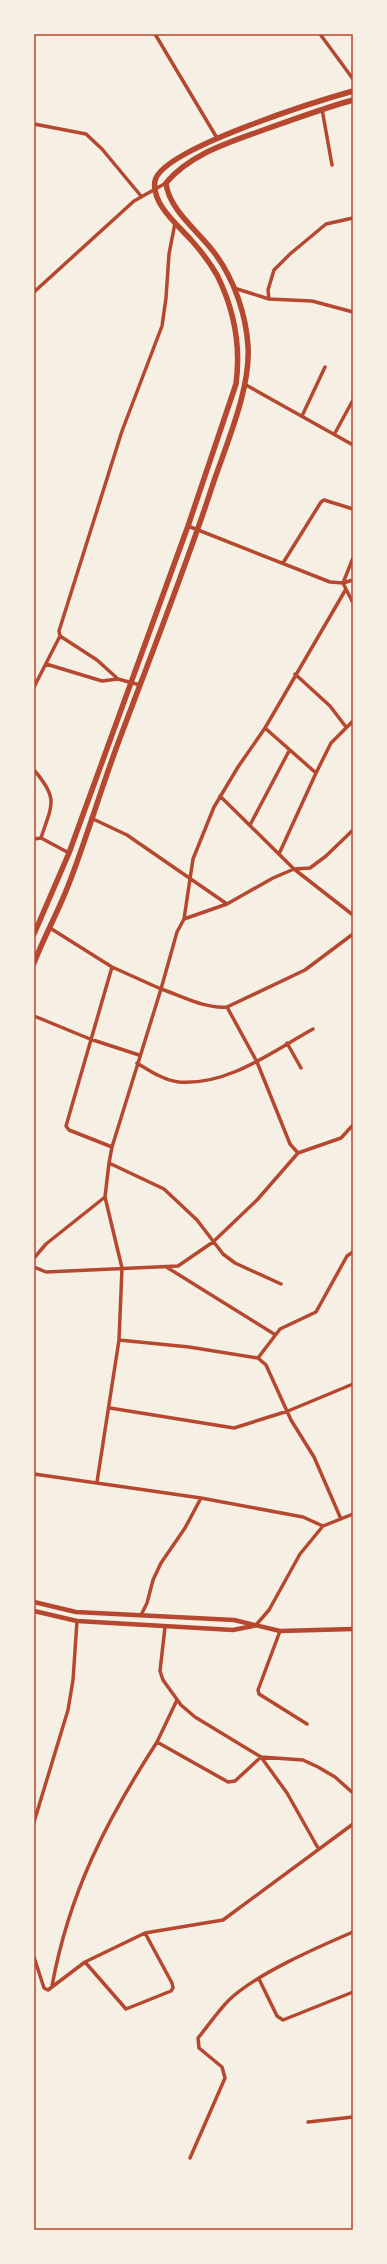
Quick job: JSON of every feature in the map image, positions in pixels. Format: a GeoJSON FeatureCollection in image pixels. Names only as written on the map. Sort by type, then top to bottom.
{"type":"FeatureCollection","features":[{"type":"Feature","properties":{"kind":"main road"},"geometry":{"type":"LineString","coordinates":[[34,934],[69,853],[188,526],[236,384],[239,364],[235,325],[219,281],[203,254],[175,222],[158,197],[155,188],[155,180],[159,172],[217,138],[317,101],[353,91]]}},
{"type":"Feature","properties":{"kind":"main road"},"geometry":{"type":"LineString","coordinates":[[34,963],[72,876],[91,818],[198,530],[246,385],[248,347],[245,323],[234,288],[216,254],[175,206],[167,192],[166,183],[175,172],[204,153],[322,109],[353,100]]}},
{"type":"Feature","properties":{"kind":"street"},"geometry":{"type":"LineString","coordinates":[[155,34],[217,138]]}},
{"type":"Feature","properties":{"kind":"street"},"geometry":{"type":"LineString","coordinates":[[320,34],[353,78]]}},
{"type":"Feature","properties":{"kind":"street"},"geometry":{"type":"LineString","coordinates":[[322,109],[332,165]]}},
{"type":"Feature","properties":{"kind":"street"},"geometry":{"type":"LineString","coordinates":[[34,124],[86,134],[102,149],[141,196]]}},
{"type":"Feature","properties":{"kind":"street"},"geometry":{"type":"LineString","coordinates":[[34,292],[141,196],[166,183]]}},
{"type":"Feature","properties":{"kind":"street"},"geometry":{"type":"LineString","coordinates":[[269,299],[268,290],[274,270],[290,254],[326,224],[353,218]]}},
{"type":"Feature","properties":{"kind":"street"},"geometry":{"type":"LineString","coordinates":[[34,687],[60,636],[61,620],[117,446],[162,326],[166,298],[169,254],[175,222]]}},
{"type":"Feature","properties":{"kind":"street"},"geometry":{"type":"LineString","coordinates":[[234,288],[269,299],[312,301],[353,312]]}},
{"type":"Feature","properties":{"kind":"street"},"geometry":{"type":"LineString","coordinates":[[302,416],[325,367]]}},
{"type":"Feature","properties":{"kind":"street"},"geometry":{"type":"LineString","coordinates":[[246,385],[335,433],[353,445]]}},
{"type":"Feature","properties":{"kind":"street"},"geometry":{"type":"LineString","coordinates":[[335,433],[353,400]]}},
{"type":"Feature","properties":{"kind":"street"},"geometry":{"type":"LineString","coordinates":[[283,563],[321,502],[324,500],[353,509]]}},
{"type":"Feature","properties":{"kind":"street"},"geometry":{"type":"LineString","coordinates":[[188,526],[330,582],[343,583],[353,580]]}},
{"type":"Feature","properties":{"kind":"street"},"geometry":{"type":"LineString","coordinates":[[353,558],[343,583],[353,603]]}},
{"type":"Feature","properties":{"kind":"street"},"geometry":{"type":"LineString","coordinates":[[97,1482],[110,1408],[119,1340],[122,1268],[105,1198],[112,1147],[177,932],[184,919],[193,859],[220,796],[265,728],[295,674],[312,650],[346,589]]}},
{"type":"Feature","properties":{"kind":"street"},"geometry":{"type":"LineString","coordinates":[[60,636],[97,660],[118,679]]}},
{"type":"Feature","properties":{"kind":"street"},"geometry":{"type":"LineString","coordinates":[[46,664],[102,681],[118,679],[140,685]]}},
{"type":"Feature","properties":{"kind":"street"},"geometry":{"type":"LineString","coordinates":[[295,674],[330,706],[346,726]]}},
{"type":"Feature","properties":{"kind":"street"},"geometry":{"type":"LineString","coordinates":[[279,854],[331,743],[346,726],[353,721]]}},
{"type":"Feature","properties":{"kind":"street"},"geometry":{"type":"LineString","coordinates":[[265,728],[289,751],[316,773]]}},
{"type":"Feature","properties":{"kind":"street"},"geometry":{"type":"LineString","coordinates":[[250,825],[289,751]]}},
{"type":"Feature","properties":{"kind":"street"},"geometry":{"type":"LineString","coordinates":[[34,770],[48,785],[53,801],[41,838]]}},
{"type":"Feature","properties":{"kind":"street"},"geometry":{"type":"LineString","coordinates":[[220,796],[294,869],[353,915]]}},
{"type":"Feature","properties":{"kind":"street"},"geometry":{"type":"LineString","coordinates":[[91,818],[127,835],[227,904]]}},
{"type":"Feature","properties":{"kind":"street"},"geometry":{"type":"LineString","coordinates":[[184,919],[227,904],[273,878],[294,869],[310,868],[326,856],[353,830]]}},
{"type":"Feature","properties":{"kind":"street"},"geometry":{"type":"LineString","coordinates":[[34,840],[41,838],[69,853]]}},
{"type":"Feature","properties":{"kind":"street"},"geometry":{"type":"LineString","coordinates":[[50,928],[112,967],[161,989],[216,1008],[227,1007],[306,970],[353,934]]}},
{"type":"Feature","properties":{"kind":"street"},"geometry":{"type":"LineString","coordinates":[[112,967],[66,1126],[69,1130],[112,1147]]}},
{"type":"Feature","properties":{"kind":"street"},"geometry":{"type":"LineString","coordinates":[[227,1007],[256,1062],[290,1144],[298,1153]]}},
{"type":"Feature","properties":{"kind":"street"},"geometry":{"type":"LineString","coordinates":[[34,1016],[90,1039],[139,1055]]}},
{"type":"Feature","properties":{"kind":"street"},"geometry":{"type":"LineString","coordinates":[[137,1063],[155,1075],[178,1082],[201,1080],[231,1073],[256,1062],[313,1028]]}},
{"type":"Feature","properties":{"kind":"street"},"geometry":{"type":"LineString","coordinates":[[287,1043],[301,1068]]}},
{"type":"Feature","properties":{"kind":"street"},"geometry":{"type":"LineString","coordinates":[[34,1267],[46,1272],[102,1271],[122,1268],[168,1268],[178,1266],[213,1242],[257,1200],[298,1153],[342,1138],[353,1125]]}},
{"type":"Feature","properties":{"kind":"street"},"geometry":{"type":"LineString","coordinates":[[109,1163],[164,1189],[197,1220],[223,1254],[235,1263],[281,1284]]}},
{"type":"Feature","properties":{"kind":"street"},"geometry":{"type":"LineString","coordinates":[[34,1258],[46,1244],[105,1198]]}},
{"type":"Feature","properties":{"kind":"street"},"geometry":{"type":"LineString","coordinates":[[258,1358],[274,1334],[286,1325],[316,1312],[347,1256],[353,1252]]}},
{"type":"Feature","properties":{"kind":"street"},"geometry":{"type":"LineString","coordinates":[[168,1268],[274,1334]]}},
{"type":"Feature","properties":{"kind":"street"},"geometry":{"type":"LineString","coordinates":[[119,1340],[189,1347],[258,1358],[266,1365],[291,1420],[314,1457],[341,1519]]}},
{"type":"Feature","properties":{"kind":"street"},"geometry":{"type":"LineString","coordinates":[[110,1408],[234,1428],[288,1411],[353,1384]]}},
{"type":"Feature","properties":{"kind":"street"},"geometry":{"type":"LineString","coordinates":[[34,1474],[201,1498],[303,1517],[323,1526]]}},
{"type":"Feature","properties":{"kind":"street"},"geometry":{"type":"LineString","coordinates":[[141,1615],[147,1603],[153,1580],[160,1563],[185,1528],[201,1498]]}},
{"type":"Feature","properties":{"kind":"street"},"geometry":{"type":"LineString","coordinates":[[34,1612],[77,1621],[165,1627],[233,1630],[255,1626],[269,1610],[300,1554],[323,1526],[353,1514]]}},
{"type":"Feature","properties":{"kind":"street"},"geometry":{"type":"LineString","coordinates":[[34,1602],[76,1612],[234,1620],[280,1631],[353,1629]]}},
{"type":"Feature","properties":{"kind":"street"},"geometry":{"type":"LineString","coordinates":[[90,1613],[90,1622]]}},
{"type":"Feature","properties":{"kind":"street"},"geometry":{"type":"LineString","coordinates":[[34,1822],[68,1710],[73,1680],[77,1621]]}},
{"type":"Feature","properties":{"kind":"street"},"geometry":{"type":"LineString","coordinates":[[165,1627],[160,1671],[163,1680],[177,1700],[205,1724],[261,1757],[287,1793],[318,1848]]}},
{"type":"Feature","properties":{"kind":"street"},"geometry":{"type":"LineString","coordinates":[[280,1631],[258,1690],[259,1694],[307,1724]]}},
{"type":"Feature","properties":{"kind":"street"},"geometry":{"type":"LineString","coordinates":[[52,1986],[59,1948],[80,1887],[104,1829],[124,1792],[158,1742],[177,1700]]}},
{"type":"Feature","properties":{"kind":"street"},"geometry":{"type":"LineString","coordinates":[[158,1742],[228,1782],[235,1781],[261,1757],[303,1760],[335,1777],[353,1793]]}},
{"type":"Feature","properties":{"kind":"street"},"geometry":{"type":"LineString","coordinates":[[34,1957],[44,1988],[48,1990],[85,1962],[145,1933],[223,1920],[318,1848],[353,1824]]}},
{"type":"Feature","properties":{"kind":"street"},"geometry":{"type":"LineString","coordinates":[[190,2158],[225,2078],[222,2067],[199,2048],[198,2038],[229,2000],[259,1979],[353,1932]]}},
{"type":"Feature","properties":{"kind":"street"},"geometry":{"type":"LineString","coordinates":[[85,1962],[126,2009],[171,1991],[174,1988],[172,1983],[145,1933]]}},
{"type":"Feature","properties":{"kind":"street"},"geometry":{"type":"LineString","coordinates":[[259,1979],[277,2016],[284,2020],[353,1992]]}},
{"type":"Feature","properties":{"kind":"street"},"geometry":{"type":"LineString","coordinates":[[308,2122],[353,2117]]}}]}
